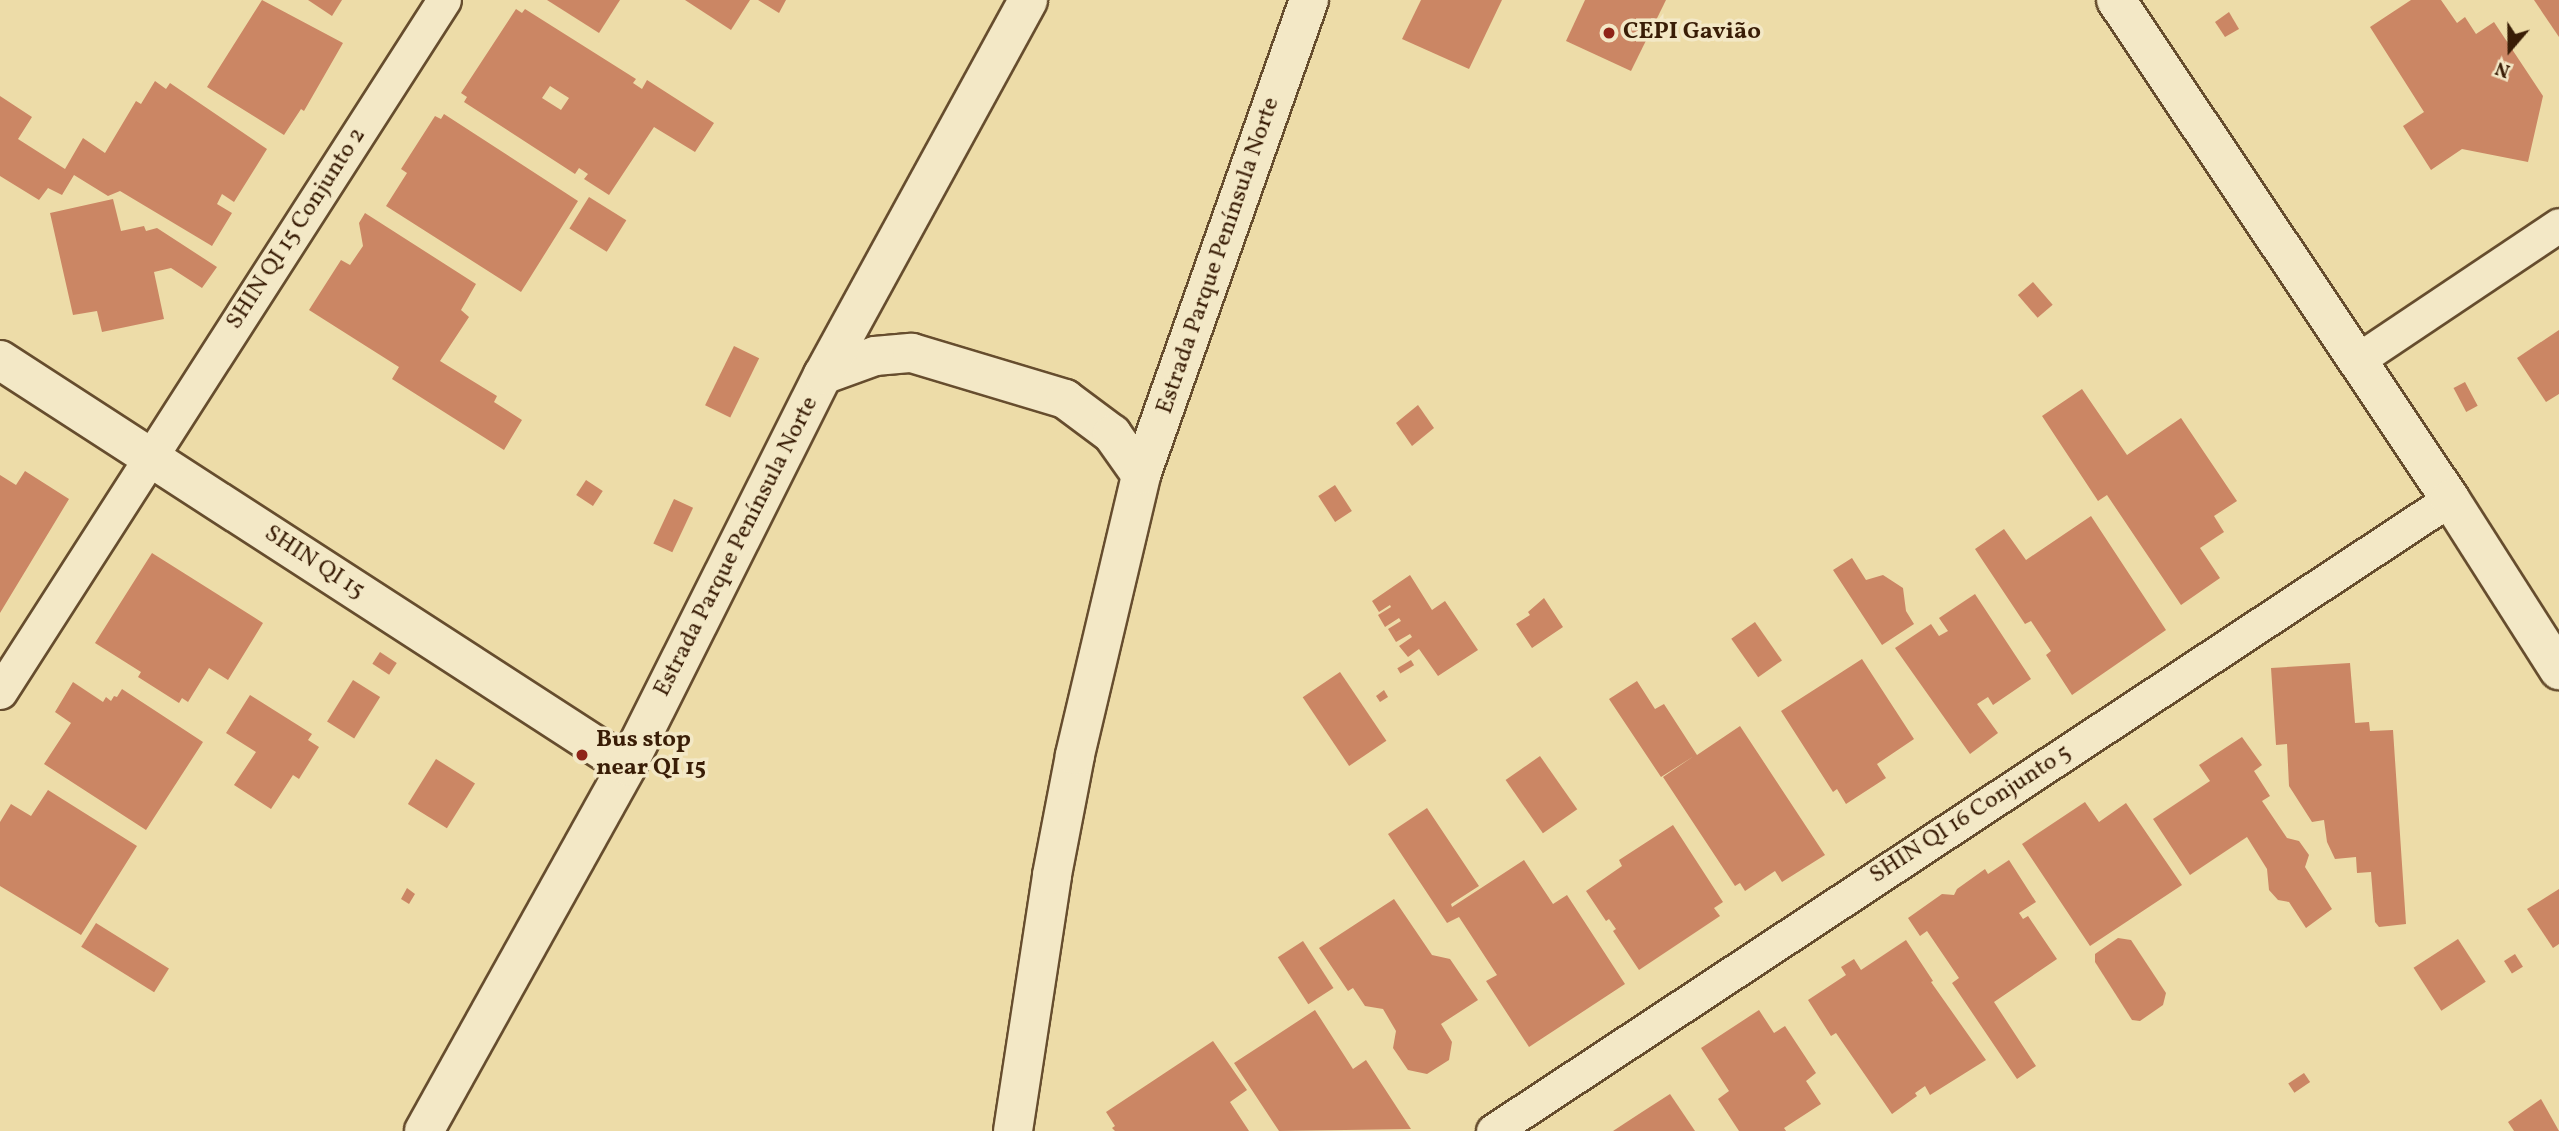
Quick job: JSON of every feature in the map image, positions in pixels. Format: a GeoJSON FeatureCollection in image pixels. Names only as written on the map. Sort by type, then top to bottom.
{"type":"FeatureCollection","features":[{"type":"Feature","properties":{"kind":"main road","name":"Estrada Parque Península Norte"},"geometry":{"type":"LineString","coordinates":[[424,1131],[627,766],[823,375],[1028,0]]}},
{"type":"Feature","properties":{"kind":"main road","name":"Estrada Parque Península Norte"},"geometry":{"type":"LineString","coordinates":[[1013,1131],[1052,875],[1075,755],[1141,475],[1309,0]]}},
{"type":"Feature","properties":{"kind":"main road"},"geometry":{"type":"LineString","coordinates":[[2116,0],[2450,499],[2559,670]]}},
{"type":"Feature","properties":{"kind":"main road"},"geometry":{"type":"LineString","coordinates":[[823,375],[875,356],[912,353],[1065,399],[1112,434],[1141,475]]}},
{"type":"Feature","properties":{"kind":"main road","name":"SHIN QI 15"},"geometry":{"type":"LineString","coordinates":[[0,360],[627,766]]}},
{"type":"Feature","properties":{"kind":"street","name":"SHIN QI 15 Conjunto 2"},"geometry":{"type":"LineString","coordinates":[[0,692],[444,0]]}},
{"type":"Feature","properties":{"kind":"street"},"geometry":{"type":"LineString","coordinates":[[2356,361],[2559,225]]}},
{"type":"Feature","properties":{"kind":"street","name":"SHIN QI 16 Conjunto 5"},"geometry":{"type":"LineString","coordinates":[[1493,1131],[2450,499]]}},
{"type":"Feature","properties":{"kind":"building"},"geometry":{"type":"Polygon","coordinates":[[[262,0],[343,43],[304,111],[301,109],[284,135],[207,87],[262,0]]]}},
{"type":"Feature","properties":{"kind":"building"},"geometry":{"type":"Polygon","coordinates":[[[308,0],[342,0],[332,16],[308,0]]]}},
{"type":"Feature","properties":{"kind":"building"},"geometry":{"type":"Polygon","coordinates":[[[547,0],[620,0],[599,33],[547,0]]]}},
{"type":"Feature","properties":{"kind":"building"},"geometry":{"type":"Polygon","coordinates":[[[685,0],[750,0],[731,30],[685,0]]]}},
{"type":"Feature","properties":{"kind":"building"},"geometry":{"type":"Polygon","coordinates":[[[758,0],[786,0],[779,13],[758,0]]]}},
{"type":"Feature","properties":{"kind":"building"},"geometry":{"type":"Polygon","coordinates":[[[1421,0],[1502,0],[1469,69],[1402,39],[1421,0]]]}},
{"type":"Feature","properties":{"kind":"building","name":"CEPI Gavião"},"geometry":{"type":"Polygon","coordinates":[[[1585,0],[1666,0],[1631,71],[1566,41],[1585,0]]]}},
{"type":"Feature","properties":{"kind":"building"},"geometry":{"type":"Polygon","coordinates":[[[2411,0],[2441,0],[2457,23],[2465,17],[2476,34],[2494,22],[2543,96],[2528,162],[2462,149],[2431,170],[2403,126],[2424,112],[2370,27],[2411,0]]]}},
{"type":"Feature","properties":{"kind":"building"},"geometry":{"type":"Polygon","coordinates":[[[2534,0],[2559,0],[2559,37],[2534,0]]]}},
{"type":"Feature","properties":{"kind":"building"},"geometry":{"type":"Polygon","coordinates":[[[516,9],[522,13],[525,9],[636,79],[633,83],[642,89],[647,80],[714,123],[695,152],[654,127],[609,195],[584,179],[588,174],[579,168],[575,174],[464,102],[467,97],[461,93],[516,9]],[[550,86],[542,98],[561,110],[569,98],[550,86]]]}},
{"type":"Feature","properties":{"kind":"building"},"geometry":{"type":"Polygon","coordinates":[[[2229,12],[2239,29],[2225,37],[2215,22],[2229,12]]]}},
{"type":"Feature","properties":{"kind":"building"},"geometry":{"type":"Polygon","coordinates":[[[155,81],[166,89],[170,83],[267,149],[234,202],[222,194],[217,204],[232,213],[212,246],[120,191],[108,196],[74,175],[62,195],[48,188],[39,200],[0,176],[0,96],[32,117],[18,139],[65,169],[83,138],[105,153],[136,101],[141,104],[155,81]]]}},
{"type":"Feature","properties":{"kind":"building"},"geometry":{"type":"Polygon","coordinates":[[[444,114],[578,201],[521,292],[386,206],[407,173],[401,169],[435,116],[441,119],[444,114]]]}},
{"type":"Feature","properties":{"kind":"building"},"geometry":{"type":"Polygon","coordinates":[[[589,197],[626,220],[607,252],[569,228],[589,197]]]}},
{"type":"Feature","properties":{"kind":"building"},"geometry":{"type":"Polygon","coordinates":[[[113,199],[121,231],[144,226],[146,231],[157,228],[217,267],[202,288],[171,268],[154,272],[164,319],[102,332],[97,311],[73,315],[50,213],[113,199]]]}},
{"type":"Feature","properties":{"kind":"building"},"geometry":{"type":"Polygon","coordinates":[[[365,213],[476,284],[461,310],[469,317],[440,361],[497,396],[494,402],[522,420],[504,450],[392,379],[399,367],[309,310],[341,260],[350,265],[363,246],[359,223],[365,213]]]}},
{"type":"Feature","properties":{"kind":"building"},"geometry":{"type":"Polygon","coordinates":[[[2033,282],[2053,305],[2038,318],[2018,295],[2033,282]]]}},
{"type":"Feature","properties":{"kind":"building"},"geometry":{"type":"Polygon","coordinates":[[[2559,330],[2559,394],[2546,402],[2517,358],[2559,330]]]}},
{"type":"Feature","properties":{"kind":"building"},"geometry":{"type":"Polygon","coordinates":[[[734,346],[759,358],[730,418],[705,405],[734,346]]]}},
{"type":"Feature","properties":{"kind":"building"},"geometry":{"type":"Polygon","coordinates":[[[2465,382],[2478,406],[2466,412],[2454,388],[2465,382]]]}},
{"type":"Feature","properties":{"kind":"building"},"geometry":{"type":"Polygon","coordinates":[[[2082,389],[2127,455],[2181,418],[2237,501],[2214,516],[2224,532],[2200,548],[2220,578],[2181,605],[2107,495],[2098,501],[2042,416],[2082,389]]]}},
{"type":"Feature","properties":{"kind":"building"},"geometry":{"type":"Polygon","coordinates":[[[1418,405],[1434,428],[1412,446],[1396,423],[1418,405]]]}},
{"type":"Feature","properties":{"kind":"building"},"geometry":{"type":"Polygon","coordinates":[[[25,471],[69,499],[0,613],[0,475],[16,485],[25,471]]]}},
{"type":"Feature","properties":{"kind":"building"},"geometry":{"type":"Polygon","coordinates":[[[586,480],[603,491],[593,506],[576,495],[586,480]]]}},
{"type":"Feature","properties":{"kind":"building"},"geometry":{"type":"Polygon","coordinates":[[[1335,485],[1352,511],[1335,522],[1318,496],[1335,485]]]}},
{"type":"Feature","properties":{"kind":"building"},"geometry":{"type":"Polygon","coordinates":[[[674,499],[693,508],[672,552],[653,543],[674,499]]]}},
{"type":"Feature","properties":{"kind":"building"},"geometry":{"type":"Polygon","coordinates":[[[2091,516],[2166,630],[2072,695],[2046,655],[2051,651],[2031,621],[2025,624],[1975,549],[2004,529],[2026,560],[2091,516]]]}},
{"type":"Feature","properties":{"kind":"building"},"geometry":{"type":"Polygon","coordinates":[[[152,553],[263,623],[228,680],[209,668],[188,702],[182,698],[179,703],[138,677],[141,672],[95,643],[152,553]]]}},
{"type":"Feature","properties":{"kind":"building"},"geometry":{"type":"Polygon","coordinates":[[[1852,558],[1866,580],[1883,575],[1903,588],[1906,611],[1914,624],[1882,645],[1833,570],[1852,558]]]}},
{"type":"Feature","properties":{"kind":"building"},"geometry":{"type":"Polygon","coordinates":[[[1410,575],[1432,610],[1445,601],[1478,650],[1438,676],[1419,649],[1408,657],[1399,646],[1412,637],[1410,634],[1396,642],[1388,629],[1401,621],[1399,618],[1385,627],[1378,615],[1391,607],[1390,605],[1379,612],[1372,601],[1410,575]]]}},
{"type":"Feature","properties":{"kind":"building"},"geometry":{"type":"Polygon","coordinates":[[[1975,594],[2031,679],[1993,705],[1988,697],[1977,704],[1998,733],[1970,754],[1895,648],[1931,624],[1939,636],[1948,631],[1939,618],[1975,594]]]}},
{"type":"Feature","properties":{"kind":"building"},"geometry":{"type":"Polygon","coordinates":[[[1544,598],[1563,627],[1532,648],[1516,624],[1530,615],[1528,612],[1544,598]]]}},
{"type":"Feature","properties":{"kind":"building"},"geometry":{"type":"Polygon","coordinates":[[[1755,622],[1782,661],[1758,677],[1731,639],[1755,622]]]}},
{"type":"Feature","properties":{"kind":"building"},"geometry":{"type":"Polygon","coordinates":[[[380,652],[397,663],[389,675],[372,664],[380,652]]]}},
{"type":"Feature","properties":{"kind":"building"},"geometry":{"type":"Polygon","coordinates":[[[1862,659],[1914,739],[1877,764],[1886,778],[1846,804],[1837,789],[1833,792],[1781,711],[1862,659]]]}},
{"type":"Feature","properties":{"kind":"building"},"geometry":{"type":"Polygon","coordinates":[[[1411,660],[1414,665],[1400,673],[1397,668],[1411,660]]]}},
{"type":"Feature","properties":{"kind":"building"},"geometry":{"type":"Polygon","coordinates":[[[2350,663],[2355,723],[2369,722],[2370,731],[2393,730],[2406,924],[2379,927],[2375,922],[2371,872],[2357,873],[2356,857],[2335,859],[2327,842],[2324,820],[2312,822],[2289,786],[2287,744],[2276,745],[2271,668],[2350,663]]]}},
{"type":"Feature","properties":{"kind":"building"},"geometry":{"type":"Polygon","coordinates":[[[1340,672],[1386,741],[1349,766],[1303,697],[1340,672]]]}},
{"type":"Feature","properties":{"kind":"building"},"geometry":{"type":"Polygon","coordinates":[[[353,680],[380,697],[354,739],[327,722],[353,680]]]}},
{"type":"Feature","properties":{"kind":"building"},"geometry":{"type":"Polygon","coordinates":[[[1637,681],[1655,709],[1664,704],[1697,755],[1740,726],[1825,855],[1782,882],[1775,871],[1745,891],[1740,883],[1735,886],[1663,777],[1694,756],[1661,777],[1609,699],[1637,681]]]}},
{"type":"Feature","properties":{"kind":"building"},"geometry":{"type":"Polygon","coordinates":[[[73,682],[103,702],[106,697],[111,701],[114,696],[117,697],[122,689],[203,742],[146,830],[44,764],[71,723],[55,712],[73,682]]]}},
{"type":"Feature","properties":{"kind":"building"},"geometry":{"type":"Polygon","coordinates":[[[1384,690],[1388,697],[1380,702],[1376,696],[1384,690]]]}},
{"type":"Feature","properties":{"kind":"building"},"geometry":{"type":"Polygon","coordinates":[[[250,695],[312,734],[308,740],[319,747],[299,779],[293,775],[271,809],[234,785],[256,752],[226,733],[250,695]]]}},
{"type":"Feature","properties":{"kind":"building"},"geometry":{"type":"Polygon","coordinates":[[[2242,737],[2262,765],[2254,771],[2270,796],[2262,801],[2287,838],[2299,841],[2309,855],[2305,867],[2332,909],[2306,928],[2289,902],[2278,900],[2269,890],[2267,869],[2247,837],[2190,875],[2153,819],[2210,781],[2199,765],[2242,737]]]}},
{"type":"Feature","properties":{"kind":"building"},"geometry":{"type":"Polygon","coordinates":[[[1540,756],[1577,809],[1543,833],[1506,780],[1540,756]]]}},
{"type":"Feature","properties":{"kind":"building"},"geometry":{"type":"Polygon","coordinates":[[[436,759],[475,783],[447,828],[408,804],[436,759]]]}},
{"type":"Feature","properties":{"kind":"building"},"geometry":{"type":"Polygon","coordinates":[[[48,790],[137,846],[81,935],[0,886],[0,822],[11,804],[31,816],[48,790]]]}},
{"type":"Feature","properties":{"kind":"building"},"geometry":{"type":"Polygon","coordinates":[[[2085,802],[2099,822],[2126,803],[2182,885],[2090,946],[2022,844],[2085,802]]]}},
{"type":"Feature","properties":{"kind":"building"},"geometry":{"type":"Polygon","coordinates":[[[1427,808],[1479,886],[1451,904],[1452,907],[1524,860],[1553,904],[1567,895],[1625,984],[1529,1047],[1486,981],[1497,975],[1459,917],[1447,923],[1388,834],[1427,808]]]}},
{"type":"Feature","properties":{"kind":"building"},"geometry":{"type":"Polygon","coordinates":[[[1673,825],[1723,902],[1714,908],[1720,916],[1639,970],[1613,931],[1616,929],[1609,919],[1606,921],[1586,891],[1622,866],[1619,860],[1673,825]]]}},
{"type":"Feature","properties":{"kind":"building"},"geometry":{"type":"Polygon","coordinates":[[[2009,860],[2036,902],[2019,913],[2023,919],[2028,916],[2057,959],[1994,1002],[2036,1066],[2017,1079],[1952,983],[1959,978],[1927,931],[1920,936],[1908,918],[1942,894],[1954,895],[1957,889],[1985,869],[1988,874],[2009,860]]]}},
{"type":"Feature","properties":{"kind":"building"},"geometry":{"type":"Polygon","coordinates":[[[407,888],[415,894],[409,904],[401,899],[407,888]]]}},
{"type":"Feature","properties":{"kind":"building"},"geometry":{"type":"Polygon","coordinates":[[[2559,889],[2559,944],[2553,948],[2527,909],[2559,889]]]}},
{"type":"Feature","properties":{"kind":"building"},"geometry":{"type":"Polygon","coordinates":[[[1394,899],[1432,955],[1450,959],[1478,1000],[1441,1024],[1452,1042],[1449,1060],[1427,1074],[1408,1070],[1393,1048],[1396,1031],[1383,1009],[1365,1006],[1353,988],[1348,991],[1319,948],[1394,899]]]}},
{"type":"Feature","properties":{"kind":"building"},"geometry":{"type":"Polygon","coordinates":[[[96,923],[169,969],[154,992],[81,947],[96,923]]]}},
{"type":"Feature","properties":{"kind":"building"},"geometry":{"type":"Polygon","coordinates":[[[2118,938],[2131,940],[2166,993],[2163,1005],[2140,1021],[2132,1020],[2095,962],[2095,954],[2118,938]]]}},
{"type":"Feature","properties":{"kind":"building"},"geometry":{"type":"Polygon","coordinates":[[[2458,939],[2486,982],[2441,1011],[2414,968],[2458,939]]]}},
{"type":"Feature","properties":{"kind":"building"},"geometry":{"type":"Polygon","coordinates":[[[1906,940],[1933,981],[1931,982],[1986,1060],[1930,1095],[1925,1086],[1915,1093],[1917,1096],[1892,1114],[1836,1033],[1831,1036],[1808,1000],[1846,975],[1841,967],[1854,959],[1861,970],[1906,940]]]}},
{"type":"Feature","properties":{"kind":"building"},"geometry":{"type":"Polygon","coordinates":[[[1303,941],[1333,988],[1308,1004],[1278,957],[1303,941]]]}},
{"type":"Feature","properties":{"kind":"building"},"geometry":{"type":"Polygon","coordinates":[[[2515,954],[2523,967],[2512,974],[2504,961],[2515,954]]]}},
{"type":"Feature","properties":{"kind":"building"},"geometry":{"type":"Polygon","coordinates":[[[1315,1010],[1353,1069],[1366,1060],[1411,1129],[1279,1131],[1234,1063],[1315,1010]]]}},
{"type":"Feature","properties":{"kind":"building"},"geometry":{"type":"Polygon","coordinates":[[[1759,1010],[1774,1033],[1785,1026],[1816,1073],[1806,1081],[1821,1104],[1784,1128],[1786,1131],[1739,1131],[1718,1099],[1729,1091],[1701,1048],[1759,1010]]]}},
{"type":"Feature","properties":{"kind":"building"},"geometry":{"type":"Polygon","coordinates":[[[1213,1041],[1247,1090],[1230,1102],[1249,1131],[1115,1131],[1112,1128],[1115,1126],[1106,1112],[1213,1041]]]}},
{"type":"Feature","properties":{"kind":"building"},"geometry":{"type":"Polygon","coordinates":[[[2304,1073],[2310,1082],[2294,1093],[2288,1084],[2304,1073]]]}},
{"type":"Feature","properties":{"kind":"building"},"geometry":{"type":"Polygon","coordinates":[[[1670,1094],[1695,1131],[1613,1131],[1642,1112],[1670,1094]]]}},
{"type":"Feature","properties":{"kind":"building"},"geometry":{"type":"Polygon","coordinates":[[[2541,1099],[2559,1131],[2514,1131],[2508,1122],[2541,1099]]]}},
{"type":"Feature","properties":{"kind":"place","name":"CEPI Gavião"},"geometry":{"type":"Point","coordinates":[1609,33]}},
{"type":"Feature","properties":{"kind":"place","name":"Bus stop near QI 15"},"geometry":{"type":"Point","coordinates":[582,755]}}]}
